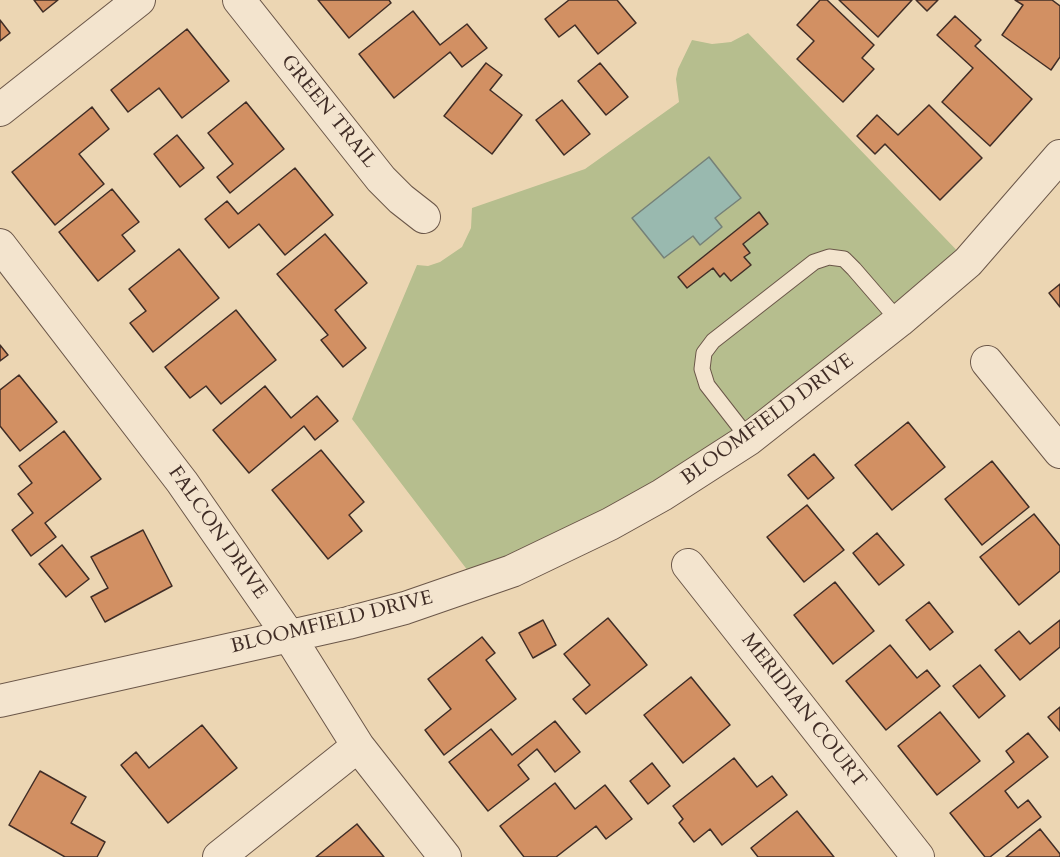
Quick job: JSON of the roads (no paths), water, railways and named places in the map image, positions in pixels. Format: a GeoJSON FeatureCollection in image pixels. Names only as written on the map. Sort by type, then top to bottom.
{"type":"FeatureCollection","features":[{"type":"Feature","properties":{"kind":"street"},"geometry":{"type":"LineString","coordinates":[[0,110],[139,0]]}},
{"type":"Feature","properties":{"kind":"street","name":"GREEN TRAIL"},"geometry":{"type":"LineString","coordinates":[[239,0],[381,178],[401,199],[424,216]]}},
{"type":"Feature","properties":{"kind":"street","name":"BLOOMFIELD DRIVE"},"geometry":{"type":"LineString","coordinates":[[0,701],[405,608],[512,572],[555,552],[662,495],[749,439],[899,321],[968,262],[1060,156]]}},
{"type":"Feature","properties":{"kind":"street","name":"FALCON DRIVE"},"geometry":{"type":"LineString","coordinates":[[0,245],[183,482],[289,636],[358,746],[445,857]]}},
{"type":"Feature","properties":{"kind":"street"},"geometry":{"type":"LineString","coordinates":[[987,362],[1060,452]]}},
{"type":"Feature","properties":{"kind":"street","name":"MERIDIAN COURT"},"geometry":{"type":"LineString","coordinates":[[688,565],[918,857]]}},
{"type":"Feature","properties":{"kind":"street"},"geometry":{"type":"LineString","coordinates":[[219,857],[358,746]]}},
{"type":"Feature","properties":{"kind":"lane"},"geometry":{"type":"LineString","coordinates":[[749,439],[707,385],[702,369],[704,353],[713,341],[814,262],[829,257],[843,259],[854,269],[899,321]]}},
{"type":"Feature","properties":{"kind":"water"},"geometry":{"type":"Polygon","coordinates":[[[709,157],[741,198],[715,218],[722,227],[700,245],[693,236],[664,258],[632,218],[709,157]]]}}]}
